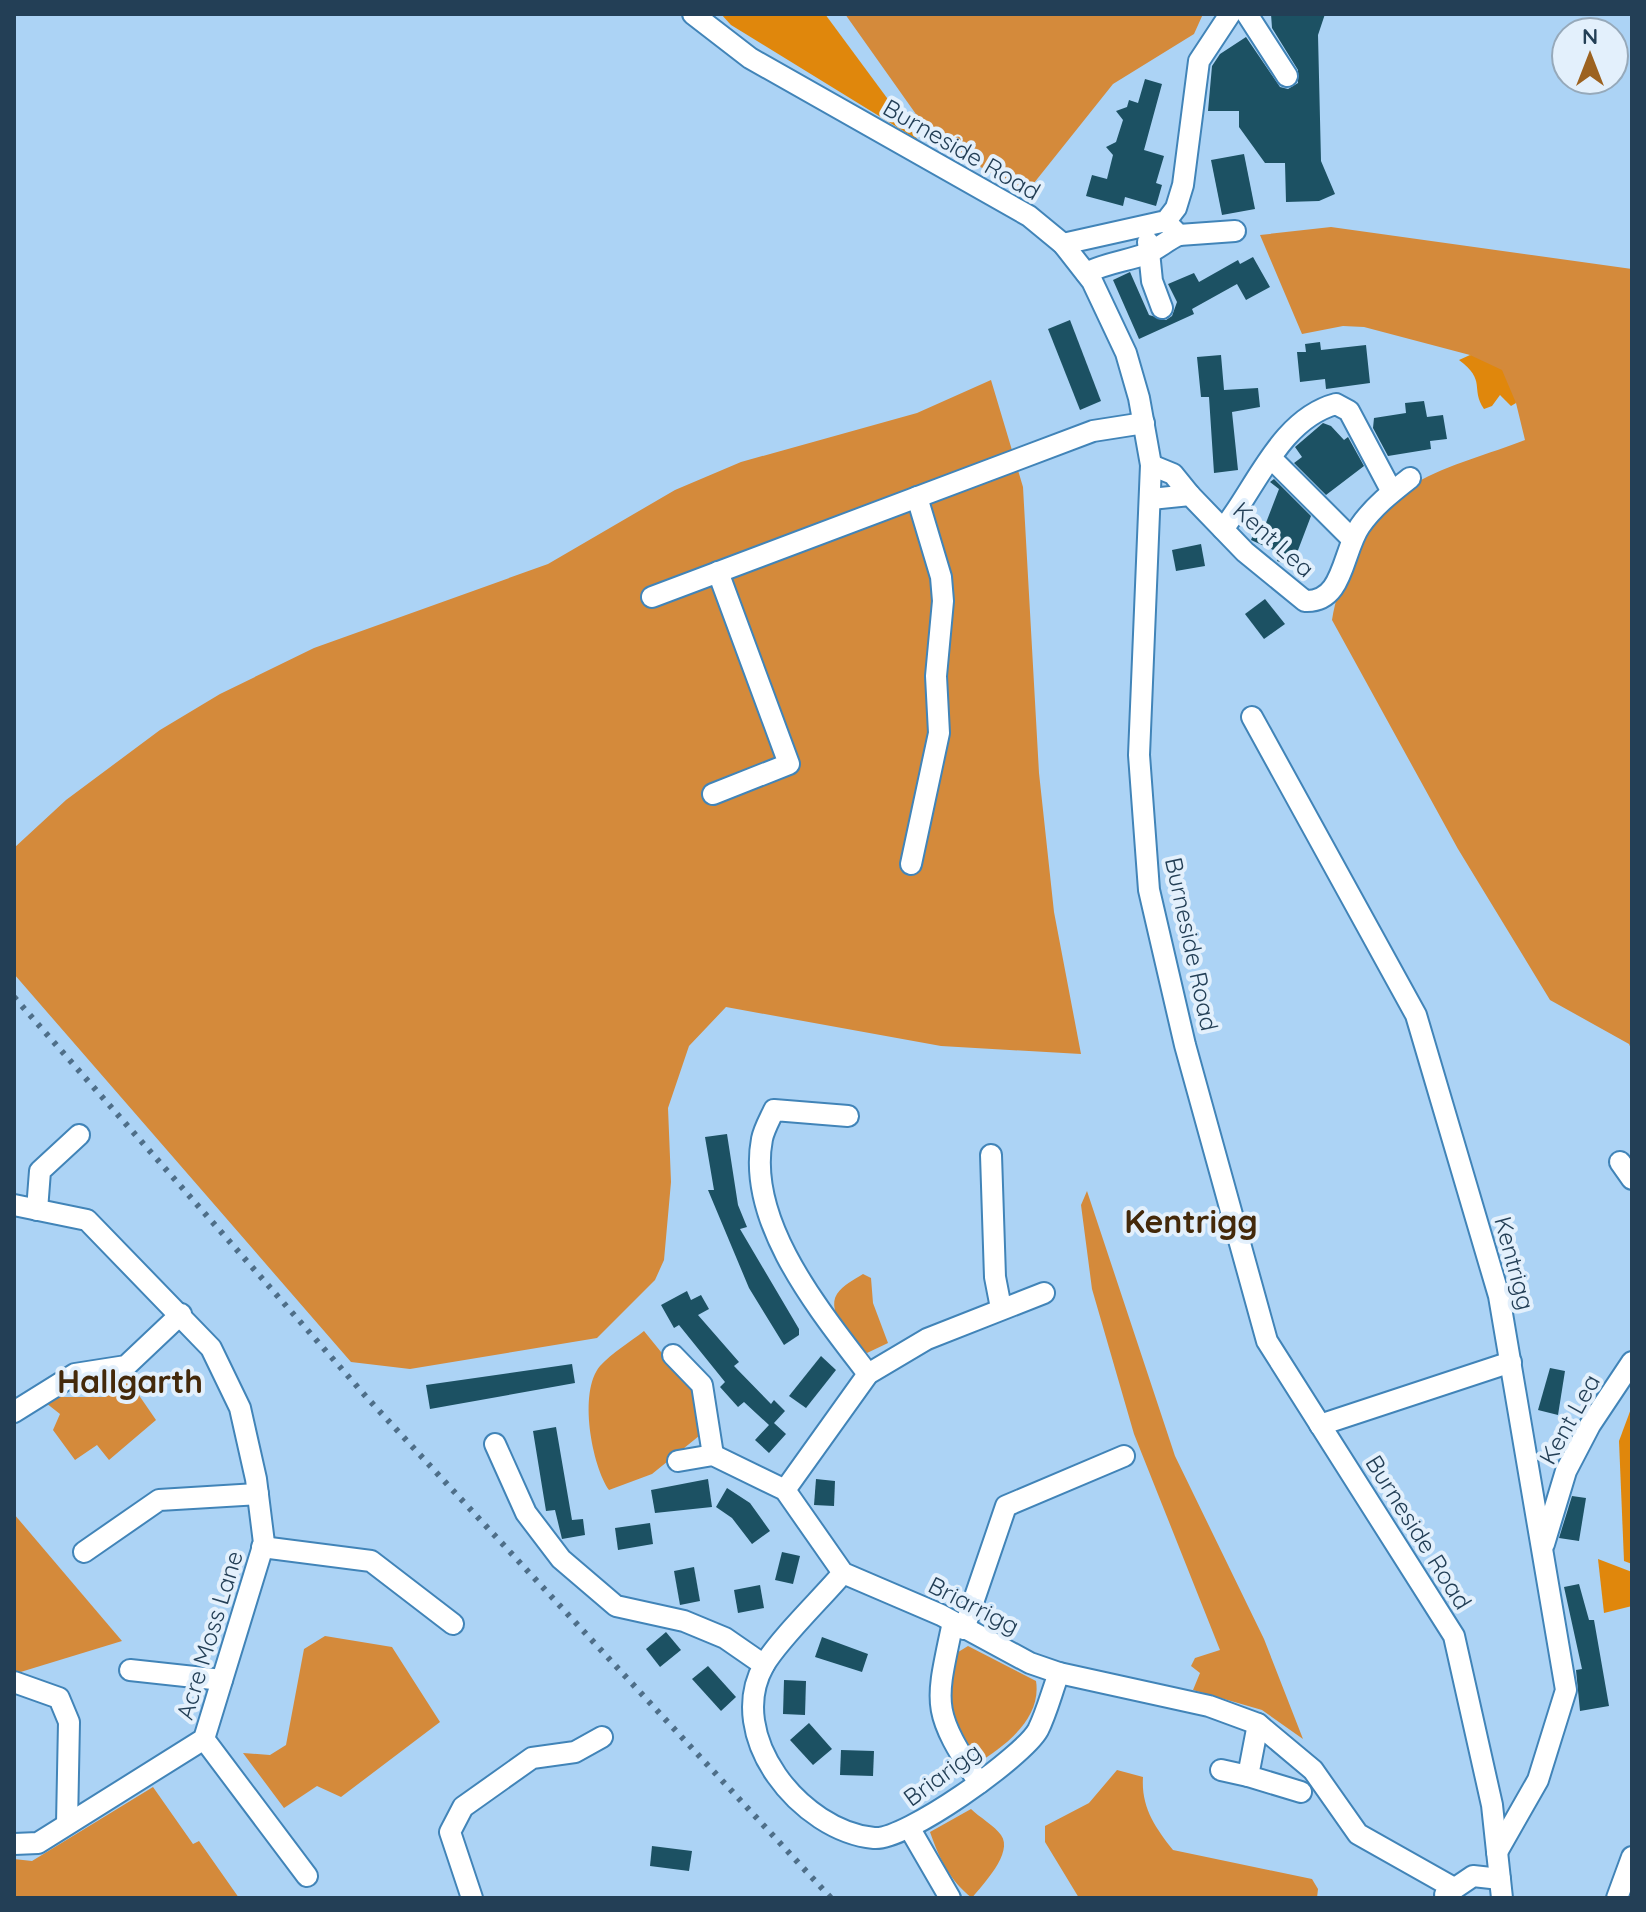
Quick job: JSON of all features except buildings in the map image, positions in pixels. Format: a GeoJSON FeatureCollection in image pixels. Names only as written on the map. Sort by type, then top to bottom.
{"type":"FeatureCollection","features":[{"type":"Feature","properties":{"kind":"street","name":"Burneside Road"},"geometry":{"type":"LineString","coordinates":[[693,14],[750,58],[997,196],[1063,244],[1086,273],[1126,353],[1151,465],[1139,755],[1149,890],[1185,1045],[1267,1341],[1454,1636],[1492,1805],[1501,1889]]}},
{"type":"Feature","properties":{"kind":"street"},"geometry":{"type":"LineString","coordinates":[[1086,273],[1107,262],[1149,253],[1172,228],[1183,185],[1199,61],[1230,14]]}},
{"type":"Feature","properties":{"kind":"street"},"geometry":{"type":"LineString","coordinates":[[1247,14],[1287,76]]}},
{"type":"Feature","properties":{"kind":"street"},"geometry":{"type":"LineString","coordinates":[[1063,244],[1144,228],[1235,231]]}},
{"type":"Feature","properties":{"kind":"street"},"geometry":{"type":"LineString","coordinates":[[1144,228],[1152,281],[1162,308]]}},
{"type":"Feature","properties":{"kind":"street"},"geometry":{"type":"LineString","coordinates":[[1223,529],[1276,449],[1320,411],[1336,404],[1349,411],[1392,492]]}},
{"type":"Feature","properties":{"kind":"street"},"geometry":{"type":"LineString","coordinates":[[652,597],[1093,431],[1144,423]]}},
{"type":"Feature","properties":{"kind":"street"},"geometry":{"type":"LineString","coordinates":[[1272,459],[1352,539]]}},
{"type":"Feature","properties":{"kind":"street","name":"Kent Lea"},"geometry":{"type":"LineString","coordinates":[[1151,465],[1173,474],[1223,529],[1305,601],[1316,602],[1331,592],[1352,539],[1392,492],[1410,478]]}},
{"type":"Feature","properties":{"kind":"street"},"geometry":{"type":"LineString","coordinates":[[1151,499],[1190,495]]}},
{"type":"Feature","properties":{"kind":"street"},"geometry":{"type":"LineString","coordinates":[[911,864],[939,733],[936,676],[943,601],[941,577],[917,497]]}},
{"type":"Feature","properties":{"kind":"street"},"geometry":{"type":"LineString","coordinates":[[713,794],[789,764],[718,572]]}},
{"type":"Feature","properties":{"kind":"street","name":"Kentrigg"},"geometry":{"type":"LineString","coordinates":[[1252,717],[1416,1015],[1499,1296],[1566,1690],[1538,1780],[1497,1852]]}},
{"type":"Feature","properties":{"kind":"street"},"geometry":{"type":"LineString","coordinates":[[848,1116],[774,1110],[762,1138],[761,1173],[771,1222],[807,1293],[868,1374]]}},
{"type":"Feature","properties":{"kind":"street"},"geometry":{"type":"LineString","coordinates":[[37,1210],[40,1171],[79,1135]]}},
{"type":"Feature","properties":{"kind":"street"},"geometry":{"type":"LineString","coordinates":[[991,1155],[995,1277],[1001,1308]]}},
{"type":"Feature","properties":{"kind":"street","name":"Acre Moss Lane"},"geometry":{"type":"LineString","coordinates":[[14,1205],[87,1220],[211,1348],[240,1408],[258,1494],[262,1547],[204,1739],[38,1843],[14,1844]]}},
{"type":"Feature","properties":{"kind":"street"},"geometry":{"type":"LineString","coordinates":[[785,1490],[868,1374],[927,1339],[1044,1293]]}},
{"type":"Feature","properties":{"kind":"street"},"geometry":{"type":"LineString","coordinates":[[14,1412],[75,1374],[126,1366],[181,1314]]}},
{"type":"Feature","properties":{"kind":"street"},"geometry":{"type":"LineString","coordinates":[[673,1355],[702,1385],[713,1455]]}},
{"type":"Feature","properties":{"kind":"street"},"geometry":{"type":"LineString","coordinates":[[1320,1425],[1511,1362]]}},
{"type":"Feature","properties":{"kind":"street","name":"Kent Lea"},"geometry":{"type":"LineString","coordinates":[[1543,1550],[1566,1471],[1590,1425],[1632,1362]]}},
{"type":"Feature","properties":{"kind":"street"},"geometry":{"type":"LineString","coordinates":[[495,1444],[526,1513],[561,1559],[616,1606],[684,1621],[725,1638],[764,1665]]}},
{"type":"Feature","properties":{"kind":"street"},"geometry":{"type":"LineString","coordinates":[[678,1461],[713,1455],[785,1490],[843,1573]]}},
{"type":"Feature","properties":{"kind":"street"},"geometry":{"type":"LineString","coordinates":[[979,1783],[948,1734],[939,1709],[940,1685],[959,1625],[1006,1506],[1124,1456]]}},
{"type":"Feature","properties":{"kind":"street"},"geometry":{"type":"LineString","coordinates":[[84,1552],[159,1500],[258,1494]]}},
{"type":"Feature","properties":{"kind":"street"},"geometry":{"type":"LineString","coordinates":[[262,1547],[371,1561],[453,1624]]}},
{"type":"Feature","properties":{"kind":"street","name":"Briarigg"},"geometry":{"type":"LineString","coordinates":[[843,1573],[764,1665],[756,1695],[754,1733],[776,1774],[820,1821],[875,1838],[910,1829],[979,1783],[1037,1732],[1059,1673]]}},
{"type":"Feature","properties":{"kind":"street","name":"Briarrigg"},"geometry":{"type":"LineString","coordinates":[[843,1573],[959,1625],[1030,1663],[1059,1673],[1209,1706],[1258,1724],[1313,1770],[1358,1834],[1447,1893]]}},
{"type":"Feature","properties":{"kind":"street"},"geometry":{"type":"LineString","coordinates":[[130,1670],[222,1680]]}},
{"type":"Feature","properties":{"kind":"street"},"geometry":{"type":"LineString","coordinates":[[14,1682],[31,1685],[59,1698],[69,1722],[67,1824]]}},
{"type":"Feature","properties":{"kind":"street"},"geometry":{"type":"LineString","coordinates":[[1248,1776],[1258,1724]]}},
{"type":"Feature","properties":{"kind":"street"},"geometry":{"type":"LineString","coordinates":[[472,1898],[450,1832],[463,1807],[532,1758],[575,1752],[602,1737]]}},
{"type":"Feature","properties":{"kind":"street"},"geometry":{"type":"LineString","coordinates":[[204,1739],[307,1876]]}},
{"type":"Feature","properties":{"kind":"street"},"geometry":{"type":"LineString","coordinates":[[1221,1770],[1301,1792]]}},
{"type":"Feature","properties":{"kind":"street"},"geometry":{"type":"LineString","coordinates":[[910,1829],[950,1898]]}},
{"type":"Feature","properties":{"kind":"street"},"geometry":{"type":"LineString","coordinates":[[1617,1898],[1632,1857]]}},
{"type":"Feature","properties":{"kind":"street"},"geometry":{"type":"LineString","coordinates":[[1447,1893],[1473,1876],[1501,1889]]}},
{"type":"Feature","properties":{"kind":"shaded area"},"geometry":{"type":"Polygon","coordinates":[[[721,14],[825,14],[918,140],[731,25],[721,14]]]}},
{"type":"Feature","properties":{"kind":"shaded area"},"geometry":{"type":"Polygon","coordinates":[[[845,14],[1203,14],[1194,34],[1113,84],[1026,193],[935,141],[845,14]]]}},
{"type":"Feature","properties":{"kind":"shaded area"},"geometry":{"type":"Polygon","coordinates":[[[1331,227],[1632,269],[1632,1051],[1629,1044],[1550,1000],[1458,849],[1332,620],[1342,581],[1360,542],[1384,509],[1399,495],[1442,470],[1525,440],[1516,403],[1470,355],[1364,327],[1343,326],[1302,334],[1260,235],[1331,227]]]}},
{"type":"Feature","properties":{"kind":"shaded area"},"geometry":{"type":"Polygon","coordinates":[[[1470,355],[1502,370],[1516,403],[1511,406],[1500,395],[1492,406],[1484,409],[1476,379],[1459,360],[1470,355]]]}},
{"type":"Feature","properties":{"kind":"shaded area"},"geometry":{"type":"Polygon","coordinates":[[[991,380],[1023,487],[1039,773],[1054,912],[1081,1054],[941,1046],[726,1007],[689,1046],[668,1108],[671,1182],[664,1260],[655,1280],[597,1338],[410,1369],[351,1362],[14,974],[14,848],[66,800],[160,730],[220,694],[314,648],[548,564],[675,490],[741,462],[917,413],[991,380]]]}},
{"type":"Feature","properties":{"kind":"shaded area"},"geometry":{"type":"Polygon","coordinates":[[[1087,1191],[1175,1456],[1264,1639],[1303,1739],[1262,1710],[1193,1690],[1200,1673],[1191,1666],[1195,1658],[1220,1650],[1134,1434],[1092,1289],[1081,1205],[1087,1191]]]}},
{"type":"Feature","properties":{"kind":"shaded area"},"geometry":{"type":"Polygon","coordinates":[[[863,1274],[871,1278],[873,1303],[888,1343],[867,1353],[843,1326],[834,1301],[842,1288],[863,1274]]]}},
{"type":"Feature","properties":{"kind":"shaded area"},"geometry":{"type":"Polygon","coordinates":[[[644,1331],[704,1405],[699,1436],[652,1474],[609,1490],[597,1464],[590,1428],[593,1378],[600,1366],[644,1331]]]}},
{"type":"Feature","properties":{"kind":"shaded area"},"geometry":{"type":"Polygon","coordinates":[[[123,1372],[156,1420],[109,1460],[97,1445],[75,1460],[53,1430],[60,1414],[46,1403],[62,1386],[62,1397],[106,1397],[108,1377],[123,1372]]]}},
{"type":"Feature","properties":{"kind":"shaded area"},"geometry":{"type":"Polygon","coordinates":[[[1632,1406],[1632,1564],[1624,1561],[1619,1441],[1632,1406]]]}},
{"type":"Feature","properties":{"kind":"shaded area"},"geometry":{"type":"Polygon","coordinates":[[[14,1514],[122,1641],[14,1674],[14,1514]]]}},
{"type":"Feature","properties":{"kind":"shaded area"},"geometry":{"type":"Polygon","coordinates":[[[1598,1559],[1632,1572],[1632,1606],[1604,1613],[1598,1559]]]}},
{"type":"Feature","properties":{"kind":"shaded area"},"geometry":{"type":"Polygon","coordinates":[[[325,1636],[392,1647],[440,1722],[341,1797],[317,1786],[284,1808],[243,1753],[270,1755],[286,1745],[304,1649],[325,1636]]]}},
{"type":"Feature","properties":{"kind":"shaded area"},"geometry":{"type":"Polygon","coordinates":[[[968,1646],[1036,1681],[1033,1708],[1027,1719],[1009,1740],[976,1764],[955,1724],[950,1699],[955,1654],[968,1646]]]}},
{"type":"Feature","properties":{"kind":"shaded area"},"geometry":{"type":"Polygon","coordinates":[[[1117,1770],[1143,1777],[1144,1798],[1150,1816],[1173,1850],[1312,1879],[1318,1889],[1317,1898],[1079,1898],[1045,1842],[1045,1826],[1089,1803],[1117,1770]]]}},
{"type":"Feature","properties":{"kind":"shaded area"},"geometry":{"type":"Polygon","coordinates":[[[153,1787],[193,1844],[199,1841],[239,1898],[14,1898],[14,1859],[32,1861],[153,1787]]]}},
{"type":"Feature","properties":{"kind":"shaded area"},"geometry":{"type":"Polygon","coordinates":[[[971,1809],[1001,1835],[1004,1842],[995,1868],[972,1898],[946,1868],[930,1832],[971,1809]]]}},
{"type":"Feature","properties":{"kind":"railway"},"geometry":{"type":"LineString","coordinates":[[14,997],[370,1401],[831,1898]]}},
{"type":"Feature","properties":{"kind":"district","name":"Kentrigg"},"geometry":{"type":"Point","coordinates":[1191,1221]}},
{"type":"Feature","properties":{"kind":"district","name":"Hallgarth"},"geometry":{"type":"Point","coordinates":[130,1381]}}]}
